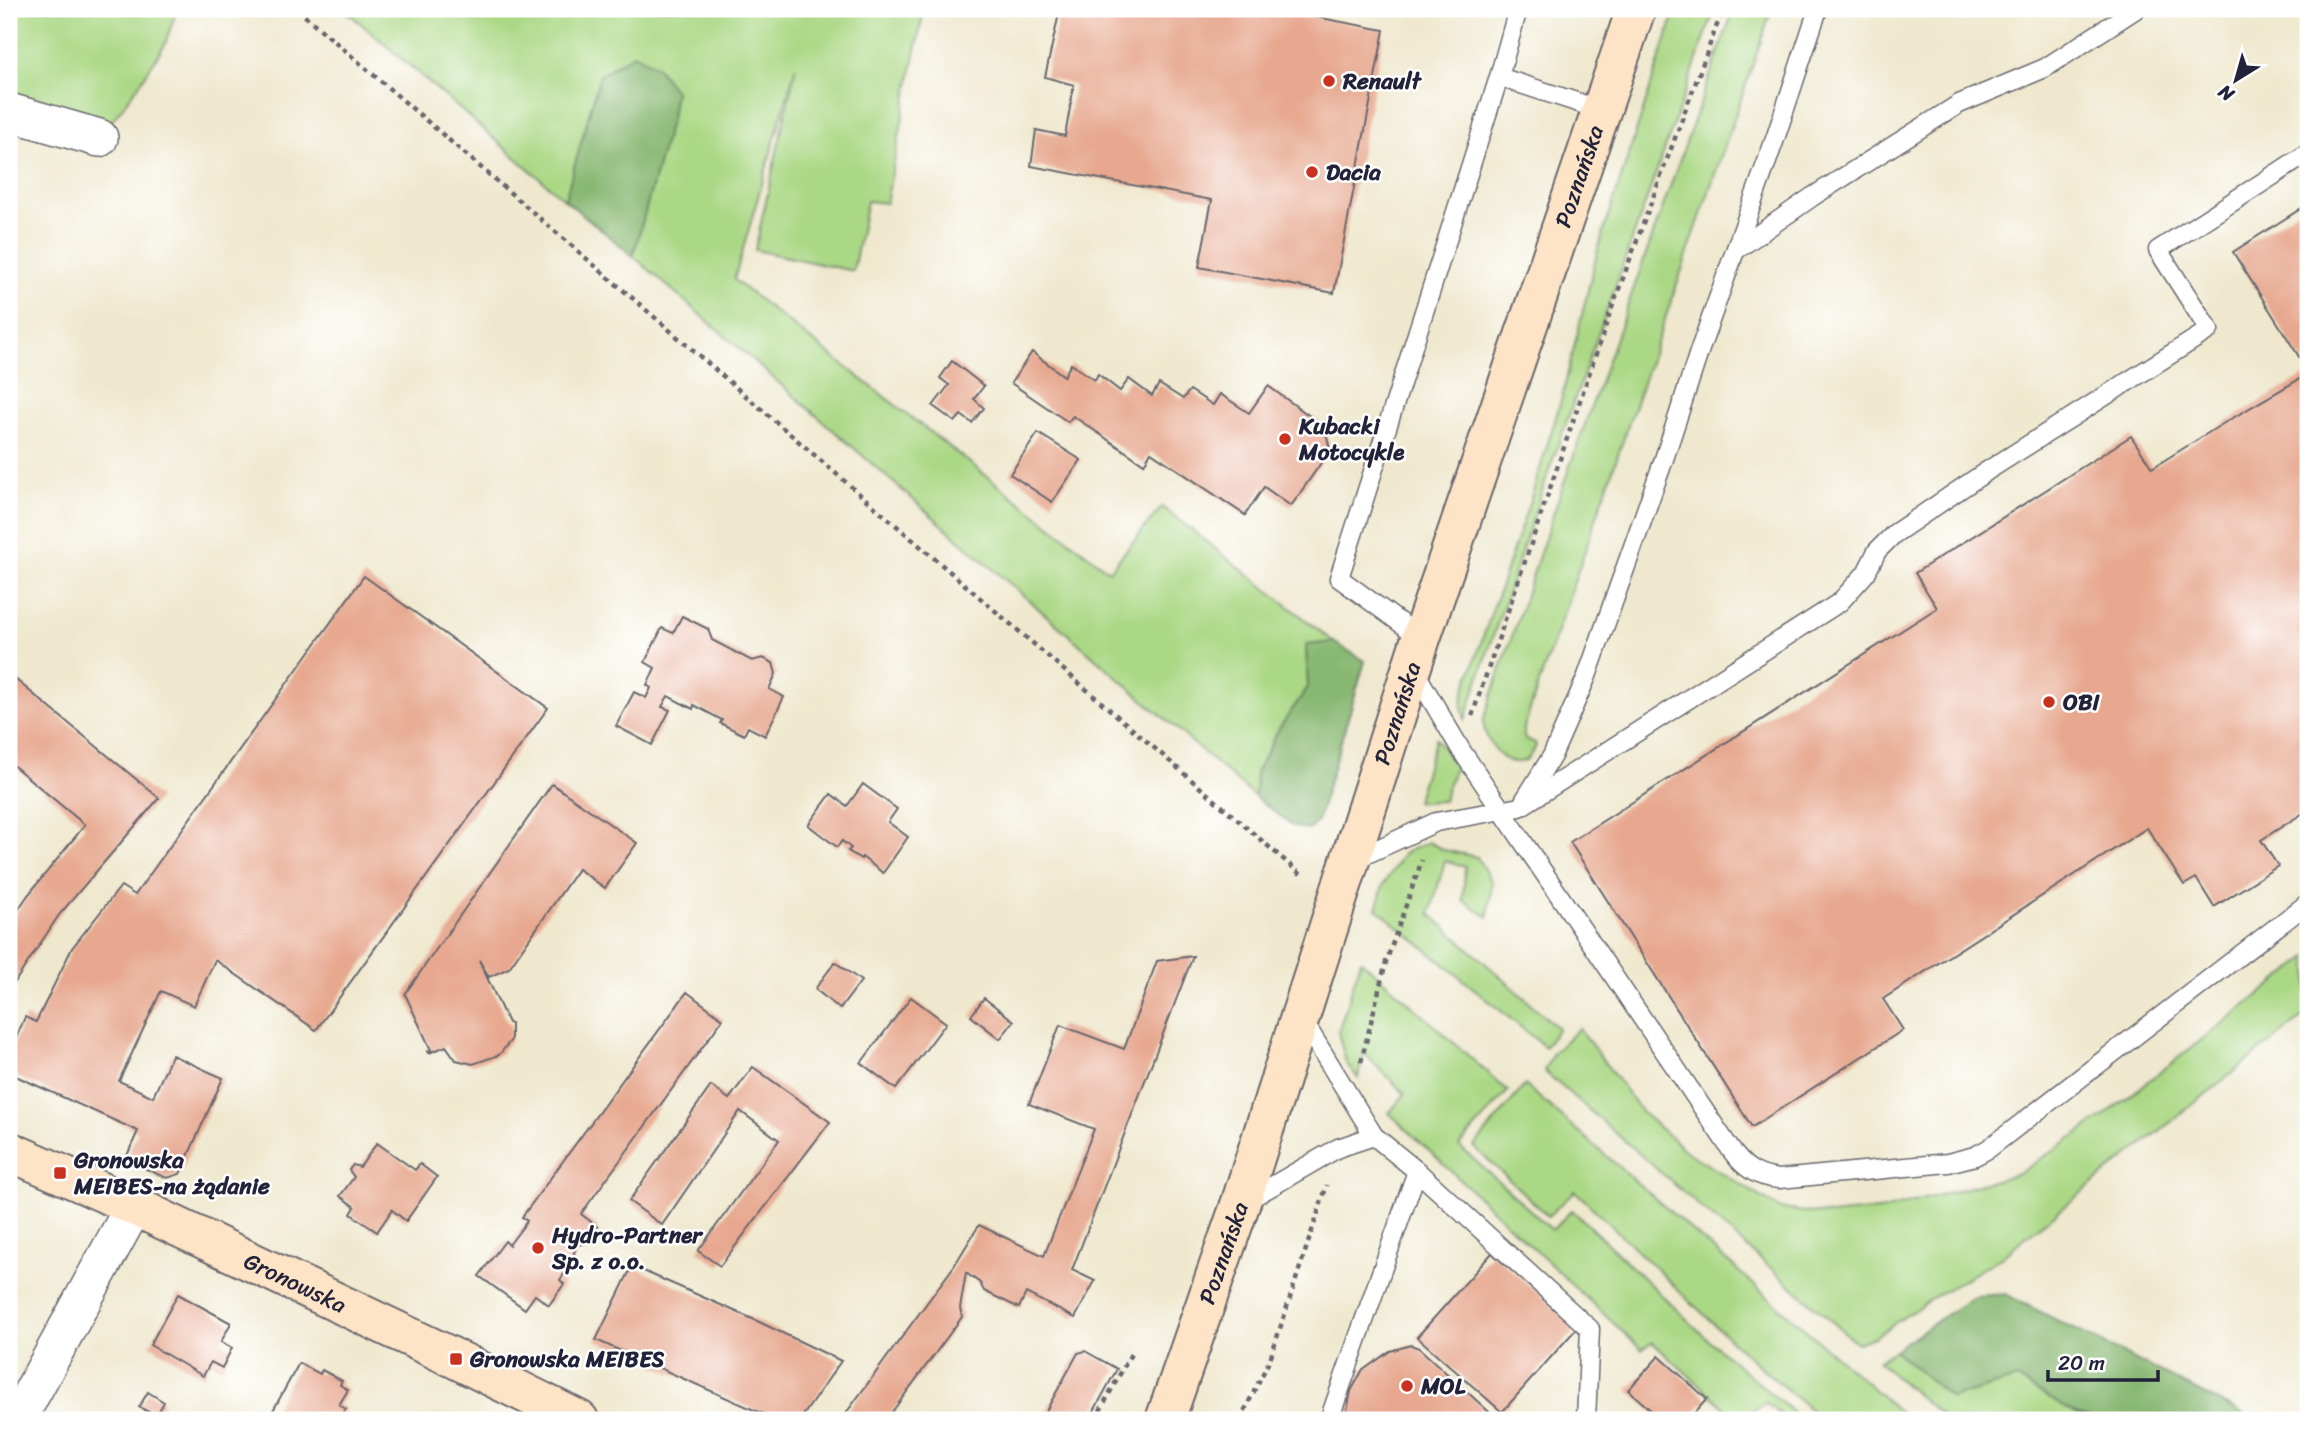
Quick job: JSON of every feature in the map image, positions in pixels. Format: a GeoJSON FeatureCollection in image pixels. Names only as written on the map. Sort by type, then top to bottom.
{"type":"FeatureCollection","features":[{"type":"Feature","properties":{"kind":"main road","name":"Poznańska"},"geometry":{"type":"LineString","coordinates":[[1165,1420],[1240,1205],[1416,653],[1636,9]]}},
{"type":"Feature","properties":{"kind":"main road","name":"Gronowska"},"geometry":{"type":"LineString","coordinates":[[9,1151],[134,1206],[579,1420]]}},
{"type":"Feature","properties":{"kind":"street"},"geometry":{"type":"LineString","coordinates":[[9,112],[99,138]]}},
{"type":"Feature","properties":{"kind":"street"},"geometry":{"type":"LineString","coordinates":[[18,1420],[134,1206]]}},
{"type":"Feature","properties":{"kind":"lane"},"geometry":{"type":"LineString","coordinates":[[1518,9],[1339,578],[1416,653],[1461,750],[1740,1163],[1766,1178],[1779,1179],[1948,1163],[1975,1156],[1988,1149],[2308,903]]}},
{"type":"Feature","properties":{"kind":"lane"},"geometry":{"type":"LineString","coordinates":[[1520,807],[1552,756],[1587,676],[1818,9]]}},
{"type":"Feature","properties":{"kind":"lane"},"geometry":{"type":"LineString","coordinates":[[1736,250],[1812,197],[1959,104],[2045,68],[2136,9]]}},
{"type":"Feature","properties":{"kind":"lane"},"geometry":{"type":"LineString","coordinates":[[1499,76],[1601,110]]}},
{"type":"Feature","properties":{"kind":"lane"},"geometry":{"type":"LineString","coordinates":[[1350,862],[1436,822],[1520,807],[1840,602],[1866,573],[1877,551],[1894,534],[1987,471],[2209,330],[2158,250],[2308,153]]}},
{"type":"Feature","properties":{"kind":"lane"},"geometry":{"type":"LineString","coordinates":[[1300,1016],[1374,1136],[1417,1171],[1590,1329],[1586,1420]]}},
{"type":"Feature","properties":{"kind":"lane"},"geometry":{"type":"LineString","coordinates":[[1240,1205],[1339,1148],[1374,1136]]}},
{"type":"Feature","properties":{"kind":"lane"},"geometry":{"type":"LineString","coordinates":[[1329,1420],[1417,1171]]}},
{"type":"Feature","properties":{"kind":"path"},"geometry":{"type":"LineString","coordinates":[[297,9],[1337,905]]}},
{"type":"Feature","properties":{"kind":"path"},"geometry":{"type":"LineString","coordinates":[[1461,750],[1610,313],[1723,9]]}},
{"type":"Feature","properties":{"kind":"path"},"geometry":{"type":"LineString","coordinates":[[1352,1100],[1386,962],[1436,822]]}},
{"type":"Feature","properties":{"kind":"path"},"geometry":{"type":"LineString","coordinates":[[1240,1420],[1270,1359],[1339,1148]]}},
{"type":"Feature","properties":{"kind":"path"},"geometry":{"type":"LineString","coordinates":[[1095,1420],[1132,1352]]}},
{"type":"Feature","properties":{"kind":"green space"},"geometry":{"type":"Polygon","coordinates":[[[9,9],[177,9],[165,44],[139,85],[99,138],[9,112],[9,9]]]}},
{"type":"Feature","properties":{"kind":"green space"},"geometry":{"type":"Polygon","coordinates":[[[344,9],[924,9],[886,203],[867,201],[853,271],[755,250],[796,66],[734,280],[1109,571],[1162,507],[1334,642],[1306,646],[1308,687],[1278,730],[1256,773],[1255,797],[633,256],[671,118],[675,91],[656,66],[600,75],[565,200],[344,9]]]}},
{"type":"Feature","properties":{"kind":"green space"},"geometry":{"type":"Polygon","coordinates":[[[1676,9],[1715,9],[1545,482],[1465,720],[1463,695],[1531,498],[1562,397],[1598,249],[1676,9]]]}},
{"type":"Feature","properties":{"kind":"green space"},"geometry":{"type":"Polygon","coordinates":[[[1734,9],[1772,9],[1524,727],[1524,738],[1536,746],[1527,760],[1511,761],[1497,752],[1487,738],[1483,722],[1562,488],[1734,9]]]}},
{"type":"Feature","properties":{"kind":"green space"},"geometry":{"type":"Polygon","coordinates":[[[634,54],[656,66],[675,91],[671,118],[633,256],[565,200],[600,75],[634,54]]]}},
{"type":"Feature","properties":{"kind":"green space"},"geometry":{"type":"Polygon","coordinates":[[[1334,642],[1365,661],[1317,822],[1309,830],[1293,826],[1255,797],[1256,773],[1278,730],[1308,687],[1306,645],[1334,642]]]}},
{"type":"Feature","properties":{"kind":"green space"},"geometry":{"type":"Polygon","coordinates":[[[1436,738],[1455,766],[1443,801],[1416,802],[1436,738]]]}},
{"type":"Feature","properties":{"kind":"green space"},"geometry":{"type":"Polygon","coordinates":[[[1428,842],[1444,850],[1477,857],[1492,883],[1488,917],[1463,900],[1465,866],[1445,861],[1430,914],[1558,1028],[1545,1047],[1377,909],[1383,885],[1404,853],[1428,842]]]}},
{"type":"Feature","properties":{"kind":"green space"},"geometry":{"type":"Polygon","coordinates":[[[2308,957],[2308,1013],[1997,1260],[1874,1337],[1857,1343],[1544,1071],[1553,1053],[1579,1028],[1641,1111],[1687,1152],[1781,1209],[1831,1215],[1887,1209],[2018,1174],[2101,1118],[2308,957]]]}},
{"type":"Feature","properties":{"kind":"green space"},"geometry":{"type":"Polygon","coordinates":[[[1361,960],[1508,1091],[1459,1146],[1552,1230],[1572,1210],[1714,1345],[1802,1420],[1787,1420],[1766,1403],[1738,1420],[1652,1342],[1642,1350],[1389,1113],[1405,1094],[1364,1053],[1358,1078],[1346,1063],[1338,1032],[1361,960]]]}},
{"type":"Feature","properties":{"kind":"green space"},"geometry":{"type":"Polygon","coordinates":[[[1525,1085],[1909,1420],[1822,1420],[1740,1349],[1575,1191],[1548,1216],[1474,1147],[1525,1085]]]}},
{"type":"Feature","properties":{"kind":"green space"},"geometry":{"type":"Polygon","coordinates":[[[2005,1294],[2255,1420],[2104,1420],[2078,1415],[2017,1379],[1951,1398],[1894,1350],[1974,1296],[2005,1294]]]}},
{"type":"Feature","properties":{"kind":"green space"},"geometry":{"type":"Polygon","coordinates":[[[1894,1350],[1951,1398],[2017,1379],[2078,1415],[2104,1420],[1947,1420],[1878,1362],[1894,1350]]]}},
{"type":"Feature","properties":{"kind":"building"},"geometry":{"type":"Polygon","coordinates":[[[1060,9],[1295,9],[1295,13],[1384,30],[1334,293],[1199,267],[1212,200],[1031,166],[1036,130],[1065,136],[1074,85],[1045,77],[1060,9]]]}},
{"type":"Feature","properties":{"kind":"building"},"geometry":{"type":"Polygon","coordinates":[[[2308,204],[2308,371],[2233,252],[2308,204]]]}},
{"type":"Feature","properties":{"kind":"building"},"geometry":{"type":"Polygon","coordinates":[[[1032,352],[1064,376],[1071,364],[1095,380],[1098,374],[1120,391],[1129,379],[1152,396],[1159,384],[1183,399],[1190,390],[1213,405],[1220,394],[1249,413],[1268,386],[1325,427],[1330,450],[1291,506],[1264,487],[1245,515],[1151,452],[1144,464],[1073,416],[1068,422],[1011,383],[1032,352]]]}},
{"type":"Feature","properties":{"kind":"building"},"geometry":{"type":"Polygon","coordinates":[[[952,361],[984,386],[974,399],[984,408],[972,423],[961,415],[955,422],[933,406],[949,385],[940,378],[952,361]]]}},
{"type":"Feature","properties":{"kind":"building","name":"OBI"},"geometry":{"type":"Polygon","coordinates":[[[2308,374],[2308,810],[2261,840],[2278,866],[2214,907],[2196,878],[2184,885],[2147,828],[1883,999],[1903,1030],[1752,1127],[1570,842],[1937,608],[1915,573],[2131,436],[2152,468],[2308,374]]]}},
{"type":"Feature","properties":{"kind":"building"},"geometry":{"type":"Polygon","coordinates":[[[1038,433],[1081,460],[1052,502],[1010,474],[1038,433]]]}},
{"type":"Feature","properties":{"kind":"building"},"geometry":{"type":"Polygon","coordinates":[[[364,576],[548,708],[316,1030],[215,960],[194,1006],[161,991],[119,1081],[153,1097],[172,1055],[223,1078],[180,1174],[167,1178],[125,1160],[138,1131],[9,1073],[9,1054],[25,1017],[36,1022],[72,948],[121,886],[135,895],[364,576]]]}},
{"type":"Feature","properties":{"kind":"building"},"geometry":{"type":"Polygon","coordinates":[[[682,616],[708,629],[712,640],[752,661],[763,658],[773,663],[776,674],[769,689],[784,697],[765,736],[748,727],[744,735],[694,705],[693,709],[668,696],[662,707],[670,710],[652,745],[616,726],[634,692],[646,698],[651,688],[647,685],[655,668],[645,662],[662,628],[673,633],[682,616]]]}},
{"type":"Feature","properties":{"kind":"building"},"geometry":{"type":"Polygon","coordinates":[[[9,674],[159,798],[59,915],[9,991],[9,923],[28,895],[85,825],[9,762],[9,674]]]}},
{"type":"Feature","properties":{"kind":"building"},"geometry":{"type":"Polygon","coordinates":[[[552,784],[637,843],[605,888],[578,869],[509,968],[489,977],[479,960],[508,1023],[511,1024],[511,1040],[499,1055],[473,1064],[456,1060],[446,1046],[429,1053],[431,1050],[405,994],[552,784]]]}},
{"type":"Feature","properties":{"kind":"building"},"geometry":{"type":"Polygon","coordinates":[[[863,784],[897,809],[888,822],[908,837],[883,873],[862,857],[861,859],[848,851],[851,848],[842,841],[837,847],[808,825],[831,794],[847,806],[863,784]]]}},
{"type":"Feature","properties":{"kind":"building"},"geometry":{"type":"Polygon","coordinates":[[[1193,956],[1072,1270],[1095,1281],[1075,1318],[1026,1293],[1019,1308],[984,1291],[980,1283],[966,1273],[960,1308],[962,1317],[886,1420],[841,1420],[954,1266],[979,1225],[1044,1256],[1094,1129],[1029,1104],[1060,1025],[1124,1049],[1157,961],[1193,956]]]}},
{"type":"Feature","properties":{"kind":"building"},"geometry":{"type":"Polygon","coordinates":[[[835,962],[861,981],[840,1009],[815,989],[835,962]]]}},
{"type":"Feature","properties":{"kind":"building"},"geometry":{"type":"Polygon","coordinates":[[[687,992],[723,1019],[581,1214],[598,1227],[586,1243],[578,1245],[574,1252],[575,1259],[560,1280],[564,1284],[549,1305],[535,1295],[525,1309],[479,1276],[505,1241],[509,1245],[527,1221],[522,1217],[687,992]]]}},
{"type":"Feature","properties":{"kind":"building"},"geometry":{"type":"Polygon","coordinates":[[[911,997],[946,1023],[896,1089],[861,1063],[911,997]]]}},
{"type":"Feature","properties":{"kind":"building"},"geometry":{"type":"Polygon","coordinates":[[[984,998],[1014,1021],[1000,1039],[971,1016],[984,998]]]}},
{"type":"Feature","properties":{"kind":"building"},"geometry":{"type":"Polygon","coordinates":[[[753,1067],[830,1122],[720,1266],[698,1251],[779,1140],[740,1111],[662,1225],[629,1201],[711,1086],[729,1099],[753,1067]]]}},
{"type":"Feature","properties":{"kind":"building"},"geometry":{"type":"Polygon","coordinates":[[[377,1143],[415,1170],[420,1164],[437,1177],[406,1221],[392,1210],[377,1232],[351,1214],[355,1207],[340,1196],[354,1177],[349,1170],[353,1165],[360,1167],[377,1143]]]}},
{"type":"Feature","properties":{"kind":"building"},"geometry":{"type":"Polygon","coordinates":[[[1492,1253],[1577,1328],[1502,1412],[1417,1337],[1492,1253]]]}},
{"type":"Feature","properties":{"kind":"building"},"geometry":{"type":"Polygon","coordinates":[[[632,1266],[841,1361],[800,1420],[777,1420],[596,1340],[632,1266]]]}},
{"type":"Feature","properties":{"kind":"building"},"geometry":{"type":"Polygon","coordinates":[[[178,1294],[231,1323],[221,1342],[232,1348],[222,1368],[211,1362],[203,1376],[150,1345],[178,1294]]]}},
{"type":"Feature","properties":{"kind":"building","name":"MOL"},"geometry":{"type":"Polygon","coordinates":[[[1411,1345],[1419,1348],[1498,1420],[1345,1420],[1351,1391],[1362,1371],[1390,1351],[1411,1345]]]}},
{"type":"Feature","properties":{"kind":"building"},"geometry":{"type":"Polygon","coordinates":[[[1085,1351],[1117,1369],[1089,1420],[1041,1420],[1078,1353],[1085,1351]]]}},
{"type":"Feature","properties":{"kind":"building"},"geometry":{"type":"Polygon","coordinates":[[[1659,1356],[1707,1399],[1688,1420],[1662,1420],[1628,1390],[1659,1356]]]}},
{"type":"Feature","properties":{"kind":"building"},"geometry":{"type":"Polygon","coordinates":[[[299,1363],[320,1374],[322,1370],[342,1381],[340,1385],[348,1390],[339,1405],[346,1409],[339,1420],[277,1420],[270,1416],[299,1363]]]}},
{"type":"Feature","properties":{"kind":"building"},"geometry":{"type":"Polygon","coordinates":[[[148,1392],[164,1402],[156,1416],[139,1407],[148,1392]]]}},
{"type":"Feature","properties":{"kind":"place","name":"Renault"},"geometry":{"type":"Point","coordinates":[1329,81]}},
{"type":"Feature","properties":{"kind":"place","name":"Dacia"},"geometry":{"type":"Point","coordinates":[1312,172]}},
{"type":"Feature","properties":{"kind":"place","name":"Kubacki Motocykle"},"geometry":{"type":"Point","coordinates":[1285,439]}},
{"type":"Feature","properties":{"kind":"place","name":"OBI"},"geometry":{"type":"Point","coordinates":[2049,702]}},
{"type":"Feature","properties":{"kind":"place","name":"Gronowska MEIBES-na żądanie"},"geometry":{"type":"Point","coordinates":[60,1173]}},
{"type":"Feature","properties":{"kind":"place","name":"Hydro-Partner Sp. z o.o."},"geometry":{"type":"Point","coordinates":[538,1248]}},
{"type":"Feature","properties":{"kind":"place","name":"Gronowska MEIBES"},"geometry":{"type":"Point","coordinates":[456,1359]}},
{"type":"Feature","properties":{"kind":"place","name":"MOL"},"geometry":{"type":"Point","coordinates":[1407,1386]}}]}
